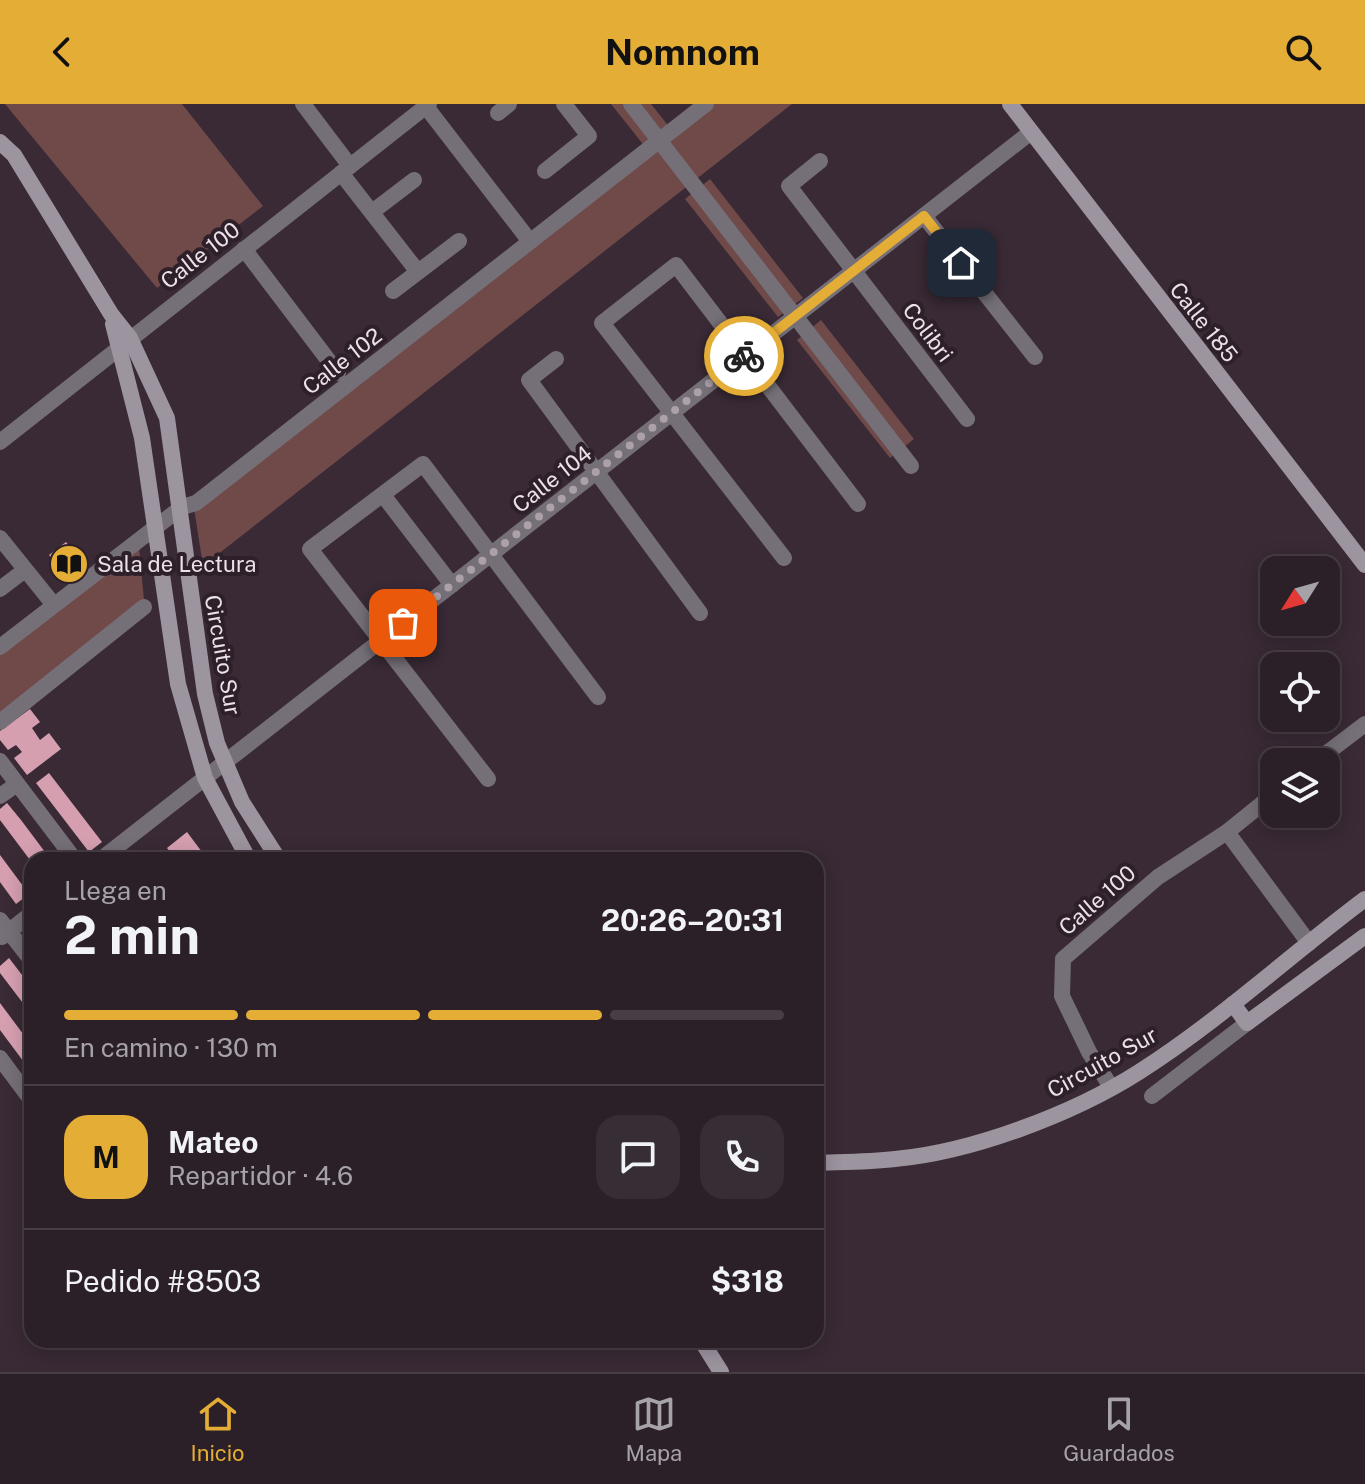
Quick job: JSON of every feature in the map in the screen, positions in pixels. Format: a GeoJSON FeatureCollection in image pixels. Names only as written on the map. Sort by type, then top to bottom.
{"type":"FeatureCollection","features":[{"type":"Feature","properties":{"kind":"street"},"geometry":{"type":"LineString","coordinates":[[303,104],[372,212],[418,272]]}},
{"type":"Feature","properties":{"kind":"street"},"geometry":{"type":"LineString","coordinates":[[545,171],[589,136],[564,104]]}},
{"type":"Feature","properties":{"kind":"street"},"geometry":{"type":"LineString","coordinates":[[631,104],[911,466]]}},
{"type":"Feature","properties":{"kind":"street","name":"Calle 102"},"geometry":{"type":"LineString","coordinates":[[0,647],[182,507],[196,503],[706,104]]}},
{"type":"Feature","properties":{"kind":"street","name":"Calle 185"},"geometry":{"type":"LineString","coordinates":[[1010,104],[1365,565]]}},
{"type":"Feature","properties":{"kind":"street"},"geometry":{"type":"LineString","coordinates":[[426,105],[525,235]]}},
{"type":"Feature","properties":{"kind":"street","name":"Calle 100"},"geometry":{"type":"LineString","coordinates":[[0,442],[426,105]]}},
{"type":"Feature","properties":{"kind":"street","name":"Calle 104"},"geometry":{"type":"LineString","coordinates":[[110,852],[1031,132]]}},
{"type":"Feature","properties":{"kind":"street","name":"Circuito Sur"},"geometry":{"type":"LineString","coordinates":[[0,142],[14,155],[111,314],[167,418],[182,507],[188,576],[205,694],[224,762],[242,802],[274,852]]}},
{"type":"Feature","properties":{"kind":"street","name":"Colibri"},"geometry":{"type":"LineString","coordinates":[[820,161],[789,186],[967,419]]}},
{"type":"Feature","properties":{"kind":"street"},"geometry":{"type":"LineString","coordinates":[[372,212],[414,180]]}},
{"type":"Feature","properties":{"kind":"street"},"geometry":{"type":"LineString","coordinates":[[924,216],[1035,357]]}},
{"type":"Feature","properties":{"kind":"street"},"geometry":{"type":"LineString","coordinates":[[393,291],[459,241]]}},
{"type":"Feature","properties":{"kind":"street"},"geometry":{"type":"LineString","coordinates":[[244,249],[338,373]]}},
{"type":"Feature","properties":{"kind":"street"},"geometry":{"type":"LineString","coordinates":[[784,558],[602,323],[676,265],[858,504]]}},
{"type":"Feature","properties":{"kind":"street","name":"Circuito Sur"},"geometry":{"type":"LineString","coordinates":[[125,342],[157,526],[178,684],[205,778],[245,852]]}},
{"type":"Feature","properties":{"kind":"street"},"geometry":{"type":"LineString","coordinates":[[556,359],[529,380],[700,613]]}},
{"type":"Feature","properties":{"kind":"street"},"geometry":{"type":"LineString","coordinates":[[488,779],[310,549],[423,464],[598,697]]}},
{"type":"Feature","properties":{"kind":"street"},"geometry":{"type":"LineString","coordinates":[[383,495],[452,585]]}},
{"type":"Feature","properties":{"kind":"street"},"geometry":{"type":"LineString","coordinates":[[0,538],[54,605]]}},
{"type":"Feature","properties":{"kind":"street"},"geometry":{"type":"LineString","coordinates":[[0,589],[25,570]]}},
{"type":"Feature","properties":{"kind":"street"},"geometry":{"type":"LineString","coordinates":[[0,722],[144,607]]}},
{"type":"Feature","properties":{"kind":"street"},"geometry":{"type":"LineString","coordinates":[[1333,748],[1365,724]]}},
{"type":"Feature","properties":{"kind":"street"},"geometry":{"type":"LineString","coordinates":[[0,761],[69,852]]}},
{"type":"Feature","properties":{"kind":"street"},"geometry":{"type":"LineString","coordinates":[[0,796],[17,784]]}},
{"type":"Feature","properties":{"kind":"street","name":"Calle 100"},"geometry":{"type":"LineString","coordinates":[[1111,1087],[1089,1052],[1062,996],[1063,959],[1158,877],[1227,832],[1260,805]]}},
{"type":"Feature","properties":{"kind":"street"},"geometry":{"type":"LineString","coordinates":[[1227,832],[1309,943]]}},
{"type":"Feature","properties":{"kind":"street","name":"Circuito Sur"},"geometry":{"type":"LineString","coordinates":[[824,1163],[897,1159],[972,1143],[1062,1112],[1136,1073],[1233,1004],[1365,899]]}},
{"type":"Feature","properties":{"kind":"street"},"geometry":{"type":"LineString","coordinates":[[24,918],[3,930],[24,952]]}},
{"type":"Feature","properties":{"kind":"street"},"geometry":{"type":"LineString","coordinates":[[1326,928],[1345,952]]}},
{"type":"Feature","properties":{"kind":"street"},"geometry":{"type":"LineString","coordinates":[[1152,1096],[1365,936]]}},
{"type":"Feature","properties":{"kind":"street"},"geometry":{"type":"LineString","coordinates":[[1233,1004],[1247,1023]]}},
{"type":"Feature","properties":{"kind":"street"},"geometry":{"type":"LineString","coordinates":[[0,1058],[24,1090]]}},
{"type":"Feature","properties":{"kind":"street"},"geometry":{"type":"LineString","coordinates":[[706,1348],[721,1372]]}},
{"type":"Feature","properties":{"kind":"shaded area"},"geometry":{"type":"Polygon","coordinates":[[[5,104],[182,104],[263,206],[157,288],[5,104]]]}},
{"type":"Feature","properties":{"kind":"shaded area"},"geometry":{"type":"Polygon","coordinates":[[[611,104],[651,104],[671,129],[646,148],[611,104]]]}},
{"type":"Feature","properties":{"kind":"shaded area"},"geometry":{"type":"Polygon","coordinates":[[[714,104],[792,104],[203,566],[194,508],[714,104]]]}},
{"type":"Feature","properties":{"kind":"shaded area"},"geometry":{"type":"Polygon","coordinates":[[[710,179],[803,298],[778,317],[685,199],[710,179]]]}},
{"type":"Feature","properties":{"kind":"shaded area"},"geometry":{"type":"Polygon","coordinates":[[[821,320],[914,439],[890,458],[797,340],[821,320]]]}},
{"type":"Feature","properties":{"kind":"shaded area"},"geometry":{"type":"Polygon","coordinates":[[[139,546],[144,600],[0,716],[0,653],[139,546]]]}},
{"type":"Feature","properties":{"kind":"building","name":"Sala de Lectura"},"geometry":{"type":"Polygon","coordinates":[[[66,542],[90,573],[72,586],[49,555],[66,542]]]}},
{"type":"Feature","properties":{"kind":"building"},"geometry":{"type":"Polygon","coordinates":[[[30,709],[40,722],[32,728],[40,740],[49,733],[61,749],[27,775],[14,758],[22,752],[16,745],[8,750],[0,740],[0,731],[30,709]]]}},
{"type":"Feature","properties":{"kind":"building"},"geometry":{"type":"Polygon","coordinates":[[[49,773],[102,842],[89,852],[36,783],[49,773]]]}},
{"type":"Feature","properties":{"kind":"building"},"geometry":{"type":"Polygon","coordinates":[[[7,803],[45,852],[24,852],[0,820],[0,809],[7,803]]]}},
{"type":"Feature","properties":{"kind":"building"},"geometry":{"type":"Polygon","coordinates":[[[187,832],[202,852],[170,852],[167,848],[187,832]]]}},
{"type":"Feature","properties":{"kind":"building"},"geometry":{"type":"Polygon","coordinates":[[[0,855],[24,887],[24,898],[16,904],[0,882],[0,855]]]}},
{"type":"Feature","properties":{"kind":"building"},"geometry":{"type":"Polygon","coordinates":[[[9,958],[24,978],[24,1004],[0,973],[0,966],[9,958]]]}},
{"type":"Feature","properties":{"kind":"building"},"geometry":{"type":"Polygon","coordinates":[[[0,1003],[24,1035],[24,1062],[0,1030],[0,1003]]]}},
{"type":"Feature","properties":{"kind":"way so far"},"geometry":{"type":"LineString","coordinates":[[403,623],[744,356]]}},
{"type":"Feature","properties":{"kind":"place","name":"Sala de Lectura"},"geometry":{"type":"Point","coordinates":[69,564]}},
{"type":"Feature","properties":{"kind":"route"},"geometry":{"type":"LineString","coordinates":[[744,356],[924,216],[961,263]]}}]}
